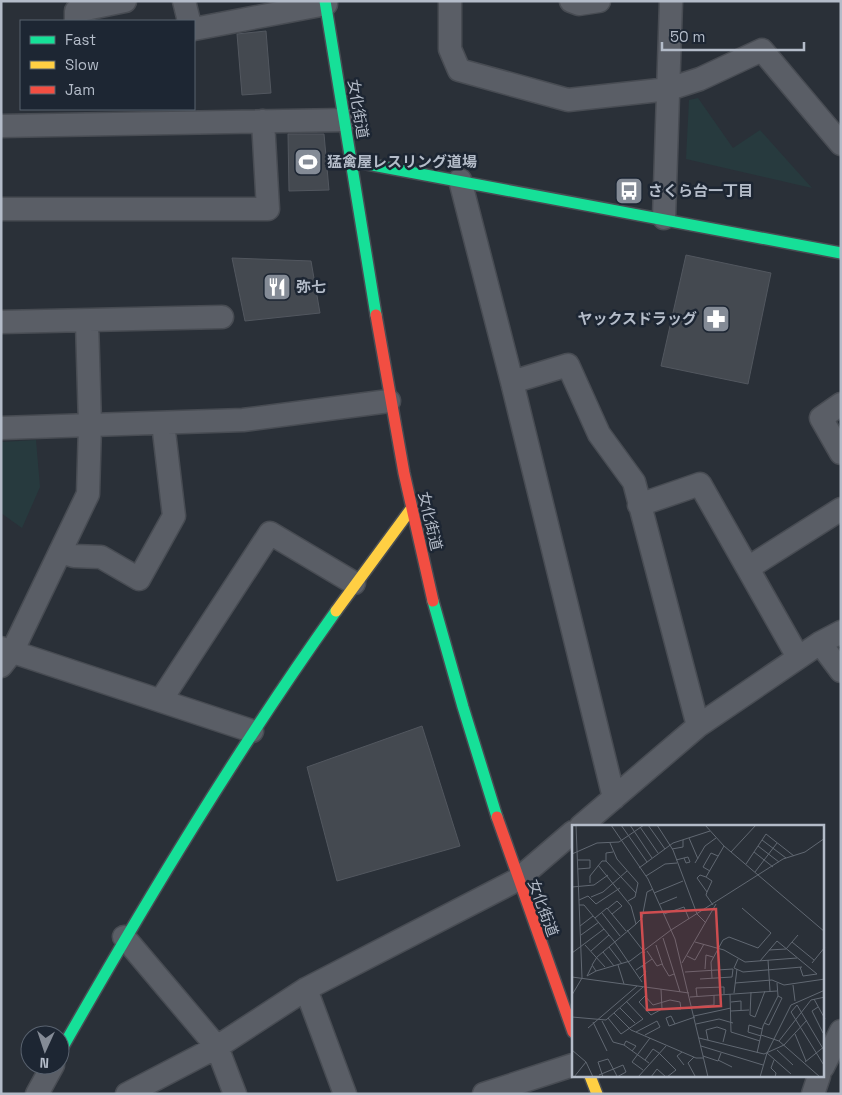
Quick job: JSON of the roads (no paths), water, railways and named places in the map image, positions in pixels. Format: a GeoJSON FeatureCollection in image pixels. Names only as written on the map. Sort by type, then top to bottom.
{"type":"FeatureCollection","features":[{"type":"Feature","properties":{"kind":"street"},"geometry":{"type":"LineString","coordinates":[[76,20],[76,11],[125,1]]}},
{"type":"Feature","properties":{"kind":"street"},"geometry":{"type":"LineString","coordinates":[[184,1],[189,20]]}},
{"type":"Feature","properties":{"kind":"street"},"geometry":{"type":"LineString","coordinates":[[450,1],[450,49],[459,70],[568,100],[669,89],[700,79],[762,50],[841,144]]}},
{"type":"Feature","properties":{"kind":"street"},"geometry":{"type":"LineString","coordinates":[[571,1],[579,4],[599,1]]}},
{"type":"Feature","properties":{"kind":"street"},"geometry":{"type":"LineString","coordinates":[[664,218],[671,1]]}},
{"type":"Feature","properties":{"kind":"street"},"geometry":{"type":"LineString","coordinates":[[195,30],[326,3]]}},
{"type":"Feature","properties":{"kind":"street","name":"女化街道"},"geometry":{"type":"LineString","coordinates":[[326,3],[389,401],[411,509],[450,662],[484,782],[517,880],[572,1029]]}},
{"type":"Feature","properties":{"kind":"street"},"geometry":{"type":"LineString","coordinates":[[1,126],[76,117],[263,121],[345,120]]}},
{"type":"Feature","properties":{"kind":"street"},"geometry":{"type":"LineString","coordinates":[[1,209],[268,209],[263,121]]}},
{"type":"Feature","properties":{"kind":"street"},"geometry":{"type":"LineString","coordinates":[[351,161],[664,218],[841,253]]}},
{"type":"Feature","properties":{"kind":"street"},"geometry":{"type":"LineString","coordinates":[[460,180],[512,382],[614,798]]}},
{"type":"Feature","properties":{"kind":"street"},"geometry":{"type":"LineString","coordinates":[[1,322],[87,322],[222,317]]}},
{"type":"Feature","properties":{"kind":"street"},"geometry":{"type":"LineString","coordinates":[[87,322],[90,425],[88,494],[60,552],[5,655],[161,700],[252,731]]}},
{"type":"Feature","properties":{"kind":"street"},"geometry":{"type":"LineString","coordinates":[[512,382],[568,365],[599,434],[634,482],[698,726]]}},
{"type":"Feature","properties":{"kind":"street"},"geometry":{"type":"LineString","coordinates":[[1,428],[243,420],[389,401]]}},
{"type":"Feature","properties":{"kind":"street"},"geometry":{"type":"LineString","coordinates":[[841,404],[821,418],[841,453]]}},
{"type":"Feature","properties":{"kind":"street"},"geometry":{"type":"LineString","coordinates":[[60,552],[74,556],[101,557],[139,579],[174,516],[163,423]]}},
{"type":"Feature","properties":{"kind":"street"},"geometry":{"type":"LineString","coordinates":[[639,505],[700,484],[798,658]]}},
{"type":"Feature","properties":{"kind":"street"},"geometry":{"type":"LineString","coordinates":[[70,1034],[124,937],[252,731],[354,583],[411,509]]}},
{"type":"Feature","properties":{"kind":"street"},"geometry":{"type":"LineString","coordinates":[[748,568],[841,509]]}},
{"type":"Feature","properties":{"kind":"street"},"geometry":{"type":"LineString","coordinates":[[161,700],[270,532],[354,583]]}},
{"type":"Feature","properties":{"kind":"street"},"geometry":{"type":"LineString","coordinates":[[582,825],[698,726],[820,643],[841,632]]}},
{"type":"Feature","properties":{"kind":"street"},"geometry":{"type":"LineString","coordinates":[[820,643],[841,671]]}},
{"type":"Feature","properties":{"kind":"street"},"geometry":{"type":"LineString","coordinates":[[127,1094],[217,1047],[306,989],[517,880],[572,833]]}},
{"type":"Feature","properties":{"kind":"street"},"geometry":{"type":"LineString","coordinates":[[124,937],[217,1047],[235,1094]]}},
{"type":"Feature","properties":{"kind":"street"},"geometry":{"type":"LineString","coordinates":[[306,989],[345,1094]]}},
{"type":"Feature","properties":{"kind":"street"},"geometry":{"type":"LineString","coordinates":[[824,1065],[841,1031]]}},
{"type":"Feature","properties":{"kind":"street"},"geometry":{"type":"LineString","coordinates":[[484,1094],[572,1065]]}},
{"type":"Feature","properties":{"kind":"street"},"geometry":{"type":"LineString","coordinates":[[37,1094],[47,1075]]}},
{"type":"Feature","properties":{"kind":"street"},"geometry":{"type":"LineString","coordinates":[[591,1078],[597,1094]]}},
{"type":"Feature","properties":{"kind":"street"},"geometry":{"type":"LineString","coordinates":[[814,1094],[819,1078]]}},
{"type":"Feature","properties":{"kind":"place","name":"猛禽屋レスリング道場"},"geometry":{"type":"Point","coordinates":[308,162]}},
{"type":"Feature","properties":{"kind":"place","name":"さくら台一丁目"},"geometry":{"type":"Point","coordinates":[629,191]}},
{"type":"Feature","properties":{"kind":"place","name":"弥七"},"geometry":{"type":"Point","coordinates":[277,287]}},
{"type":"Feature","properties":{"kind":"place","name":"ヤックスドラッグ"},"geometry":{"type":"Point","coordinates":[716,319]}}]}
